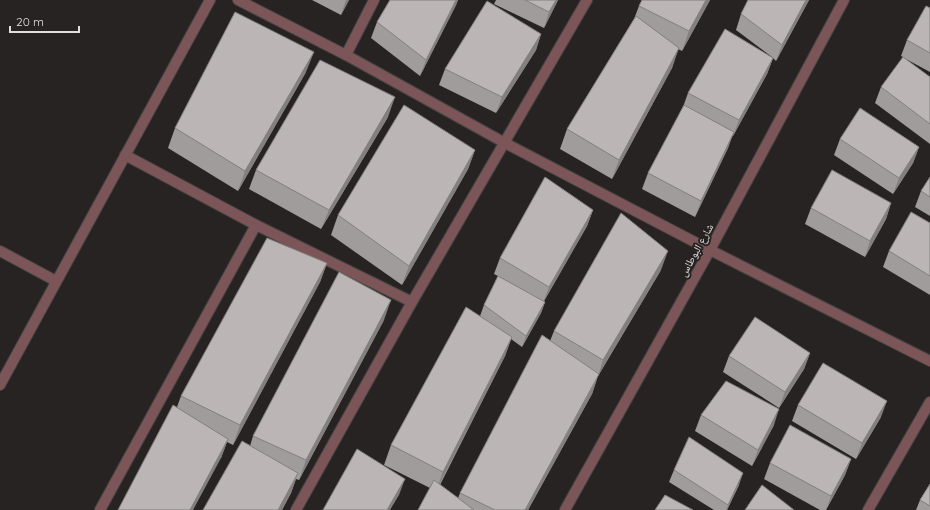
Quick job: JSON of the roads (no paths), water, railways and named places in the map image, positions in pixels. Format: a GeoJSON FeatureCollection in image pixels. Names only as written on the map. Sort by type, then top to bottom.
{"type":"FeatureCollection","features":[{"type":"Feature","properties":{"kind":"street"},"geometry":{"type":"LineString","coordinates":[[0,385],[210,0]]}},
{"type":"Feature","properties":{"kind":"street"},"geometry":{"type":"LineString","coordinates":[[238,0],[346,55],[505,143],[710,250],[930,361]]}},
{"type":"Feature","properties":{"kind":"street"},"geometry":{"type":"LineString","coordinates":[[346,55],[374,0]]}},
{"type":"Feature","properties":{"kind":"street"},"geometry":{"type":"LineString","coordinates":[[296,510],[412,302],[587,0]]}},
{"type":"Feature","properties":{"kind":"street","name":"شارع البوطاس"},"geometry":{"type":"LineString","coordinates":[[565,510],[710,250],[844,0]]}},
{"type":"Feature","properties":{"kind":"street"},"geometry":{"type":"LineString","coordinates":[[125,155],[256,225],[412,302]]}},
{"type":"Feature","properties":{"kind":"street"},"geometry":{"type":"LineString","coordinates":[[100,510],[256,225]]}},
{"type":"Feature","properties":{"kind":"street"},"geometry":{"type":"LineString","coordinates":[[0,251],[56,281]]}},
{"type":"Feature","properties":{"kind":"street"},"geometry":{"type":"LineString","coordinates":[[868,510],[930,402]]}}]}
